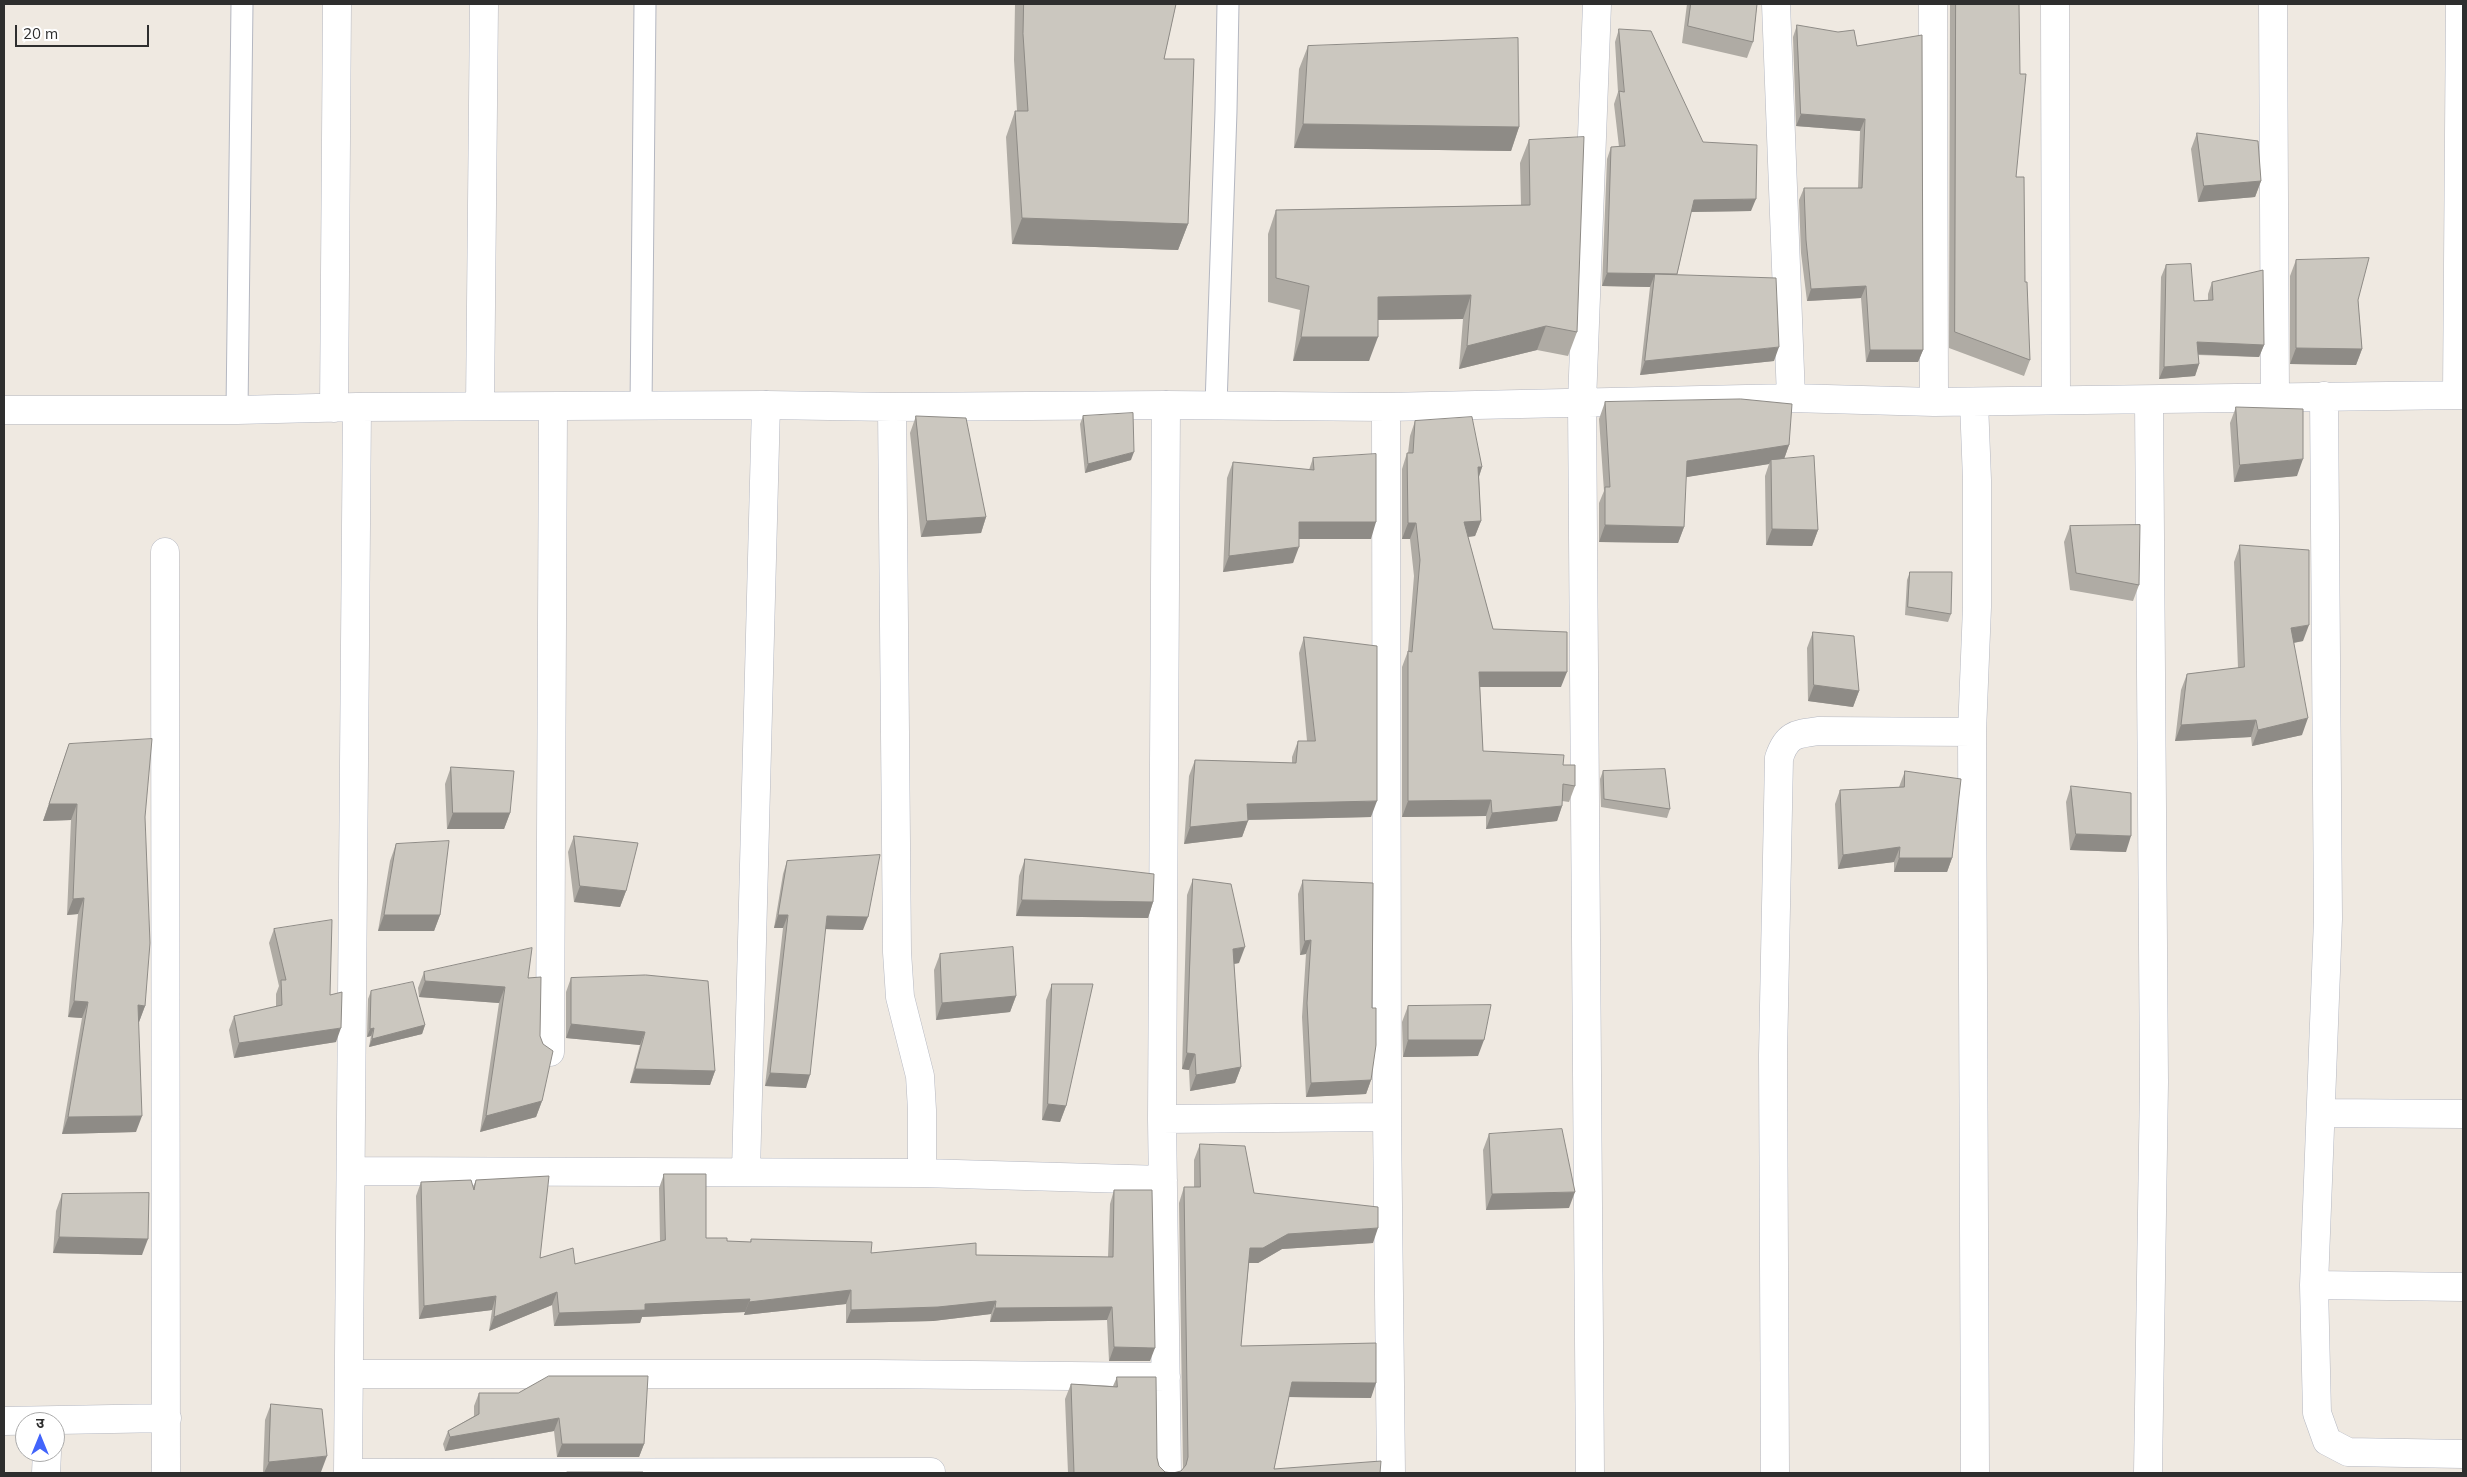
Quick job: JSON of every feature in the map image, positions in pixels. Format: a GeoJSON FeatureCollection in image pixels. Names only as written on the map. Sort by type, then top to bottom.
{"type":"FeatureCollection","features":[{"type":"Feature","properties":{"kind":"street"},"geometry":{"type":"LineString","coordinates":[[337,4],[345,407],[352,1171],[348,1473],[931,1472]]}},
{"type":"Feature","properties":{"kind":"street"},"geometry":{"type":"LineString","coordinates":[[480,406],[484,4]]}},
{"type":"Feature","properties":{"kind":"street"},"geometry":{"type":"LineString","coordinates":[[1590,1473],[1582,402],[1597,4]]}},
{"type":"Feature","properties":{"kind":"street"},"geometry":{"type":"LineString","coordinates":[[1776,4],[1791,398]]}},
{"type":"Feature","properties":{"kind":"street"},"geometry":{"type":"LineString","coordinates":[[1932,4],[1934,402]]}},
{"type":"Feature","properties":{"kind":"street"},"geometry":{"type":"LineString","coordinates":[[2055,4],[2056,399]]}},
{"type":"Feature","properties":{"kind":"street"},"geometry":{"type":"LineString","coordinates":[[2273,4],[2275,398]]}},
{"type":"Feature","properties":{"kind":"street"},"geometry":{"type":"LineString","coordinates":[[4,410],[237,410],[345,407],[766,405],[892,407],[1166,405],[1386,407],[1791,398],[1934,402],[2056,399],[2149,401],[2460,394],[2460,4]]}},
{"type":"Feature","properties":{"kind":"street"},"geometry":{"type":"LineString","coordinates":[[2324,396],[2328,919],[2314,1285],[2317,1414],[2327,1441],[2348,1452],[2463,1454]]}},
{"type":"Feature","properties":{"kind":"street"},"geometry":{"type":"LineString","coordinates":[[2148,1473],[2154,1082],[2149,401]]}},
{"type":"Feature","properties":{"kind":"street"},"geometry":{"type":"LineString","coordinates":[[1974,402],[1977,607],[1972,732],[1975,1473]]}},
{"type":"Feature","properties":{"kind":"street"},"geometry":{"type":"LineString","coordinates":[[746,1171],[766,405]]}},
{"type":"Feature","properties":{"kind":"street"},"geometry":{"type":"LineString","coordinates":[[1166,405],[1162,1180],[1168,1473]]}},
{"type":"Feature","properties":{"kind":"street"},"geometry":{"type":"LineString","coordinates":[[550,1052],[553,407]]}},
{"type":"Feature","properties":{"kind":"street"},"geometry":{"type":"LineString","coordinates":[[892,407],[897,952],[900,998],[920,1076],[922,1173]]}},
{"type":"Feature","properties":{"kind":"street"},"geometry":{"type":"LineString","coordinates":[[1386,407],[1387,1117],[1391,1473]]}},
{"type":"Feature","properties":{"kind":"street"},"geometry":{"type":"LineString","coordinates":[[165,552],[166,1473]]}},
{"type":"Feature","properties":{"kind":"street"},"geometry":{"type":"LineString","coordinates":[[1774,1473],[1773,1055],[1779,758],[1783,744],[1795,735],[1819,731],[1972,732]]}},
{"type":"Feature","properties":{"kind":"street"},"geometry":{"type":"LineString","coordinates":[[2322,1113],[2463,1114]]}},
{"type":"Feature","properties":{"kind":"street"},"geometry":{"type":"LineString","coordinates":[[1162,1119],[1387,1117]]}},
{"type":"Feature","properties":{"kind":"street"},"geometry":{"type":"LineString","coordinates":[[352,1171],[746,1171],[922,1173],[1162,1180]]}},
{"type":"Feature","properties":{"kind":"street"},"geometry":{"type":"LineString","coordinates":[[2314,1285],[2463,1287]]}},
{"type":"Feature","properties":{"kind":"street"},"geometry":{"type":"LineString","coordinates":[[349,1374],[855,1374],[1166,1377]]}},
{"type":"Feature","properties":{"kind":"street"},"geometry":{"type":"LineString","coordinates":[[65,1421],[167,1418]]}},
{"type":"Feature","properties":{"kind":"lane"},"geometry":{"type":"LineString","coordinates":[[237,410],[242,4]]}},
{"type":"Feature","properties":{"kind":"lane"},"geometry":{"type":"LineString","coordinates":[[641,407],[645,4]]}},
{"type":"Feature","properties":{"kind":"lane"},"geometry":{"type":"LineString","coordinates":[[1216,405],[1228,4]]}},
{"type":"Feature","properties":{"kind":"building"},"geometry":{"type":"Polygon","coordinates":[[[1024,4],[1176,4],[1164,59],[1194,59],[1188,224],[1022,218],[1015,111],[1028,111],[1023,34],[1024,4]]]}},
{"type":"Feature","properties":{"kind":"building"},"geometry":{"type":"Polygon","coordinates":[[[1691,4],[1757,4],[1753,42],[1688,26],[1691,4]]]}},
{"type":"Feature","properties":{"kind":"building"},"geometry":{"type":"Polygon","coordinates":[[[1956,4],[2019,4],[2020,74],[2026,74],[2016,177],[2024,177],[2025,282],[2027,282],[2030,360],[1955,332],[1956,4]]]}},
{"type":"Feature","properties":{"kind":"building"},"geometry":{"type":"Polygon","coordinates":[[[1797,25],[1838,32],[1854,30],[1857,46],[1922,35],[1923,350],[1870,350],[1866,286],[1811,289],[1806,240],[1804,188],[1862,188],[1865,119],[1801,114],[1797,25]]]}},
{"type":"Feature","properties":{"kind":"building"},"geometry":{"type":"Polygon","coordinates":[[[1619,29],[1651,31],[1703,142],[1757,145],[1756,199],[1694,200],[1677,274],[1607,273],[1611,147],[1625,146],[1619,91],[1624,92],[1619,29]]]}},
{"type":"Feature","properties":{"kind":"building"},"geometry":{"type":"Polygon","coordinates":[[[1518,38],[1519,127],[1303,124],[1308,46],[1518,38]]]}},
{"type":"Feature","properties":{"kind":"building"},"geometry":{"type":"Polygon","coordinates":[[[2197,133],[2258,141],[2261,181],[2204,186],[2197,133]]]}},
{"type":"Feature","properties":{"kind":"building"},"geometry":{"type":"Polygon","coordinates":[[[1584,137],[1577,332],[1546,326],[1467,346],[1471,295],[1378,297],[1378,337],[1301,337],[1309,286],[1276,278],[1276,210],[1530,205],[1529,140],[1584,137]]]}},
{"type":"Feature","properties":{"kind":"building"},"geometry":{"type":"Polygon","coordinates":[[[2369,258],[2358,300],[2362,349],[2296,348],[2296,260],[2369,258]]]}},
{"type":"Feature","properties":{"kind":"building"},"geometry":{"type":"Polygon","coordinates":[[[2191,264],[2194,301],[2213,300],[2212,282],[2263,270],[2264,345],[2197,342],[2199,364],[2164,367],[2166,265],[2191,264]]]}},
{"type":"Feature","properties":{"kind":"building"},"geometry":{"type":"Polygon","coordinates":[[[1655,274],[1776,278],[1779,347],[1645,361],[1655,274]]]}},
{"type":"Feature","properties":{"kind":"building"},"geometry":{"type":"Polygon","coordinates":[[[1741,399],[1792,404],[1789,445],[1687,461],[1684,527],[1605,525],[1605,487],[1610,487],[1605,402],[1741,399]]]}},
{"type":"Feature","properties":{"kind":"building"},"geometry":{"type":"Polygon","coordinates":[[[2236,407],[2303,409],[2303,459],[2240,465],[2236,407]]]}},
{"type":"Feature","properties":{"kind":"building"},"geometry":{"type":"Polygon","coordinates":[[[1133,413],[1134,452],[1088,464],[1083,416],[1133,413]]]}},
{"type":"Feature","properties":{"kind":"building"},"geometry":{"type":"Polygon","coordinates":[[[916,416],[966,418],[986,517],[927,521],[916,416]]]}},
{"type":"Feature","properties":{"kind":"building"},"geometry":{"type":"Polygon","coordinates":[[[1472,417],[1482,467],[1478,467],[1481,521],[1464,522],[1493,629],[1567,632],[1567,672],[1479,672],[1483,751],[1564,755],[1563,765],[1575,765],[1575,786],[1563,784],[1562,806],[1492,813],[1491,800],[1408,801],[1408,651],[1412,652],[1420,560],[1416,523],[1408,523],[1407,453],[1413,453],[1415,421],[1472,417]]]}},
{"type":"Feature","properties":{"kind":"building"},"geometry":{"type":"Polygon","coordinates":[[[1376,454],[1376,522],[1299,522],[1299,547],[1229,556],[1233,462],[1314,470],[1313,458],[1376,454]]]}},
{"type":"Feature","properties":{"kind":"building"},"geometry":{"type":"Polygon","coordinates":[[[1814,456],[1818,530],[1772,529],[1771,460],[1814,456]]]}},
{"type":"Feature","properties":{"kind":"building"},"geometry":{"type":"Polygon","coordinates":[[[2140,525],[2139,585],[2076,573],[2070,526],[2140,525]]]}},
{"type":"Feature","properties":{"kind":"building"},"geometry":{"type":"Polygon","coordinates":[[[2240,545],[2309,550],[2309,625],[2291,628],[2308,718],[2258,730],[2256,720],[2181,725],[2187,674],[2244,667],[2240,545]]]}},
{"type":"Feature","properties":{"kind":"building"},"geometry":{"type":"Polygon","coordinates":[[[1910,572],[1952,572],[1951,614],[1908,607],[1910,572]]]}},
{"type":"Feature","properties":{"kind":"building"},"geometry":{"type":"Polygon","coordinates":[[[1813,632],[1854,636],[1859,691],[1814,685],[1813,632]]]}},
{"type":"Feature","properties":{"kind":"building"},"geometry":{"type":"Polygon","coordinates":[[[1304,637],[1377,646],[1377,801],[1247,804],[1248,821],[1190,827],[1195,760],[1296,763],[1298,741],[1315,741],[1304,637]]]}},
{"type":"Feature","properties":{"kind":"building"},"geometry":{"type":"Polygon","coordinates":[[[152,739],[145,817],[150,943],[145,1006],[138,1005],[142,1116],[68,1117],[88,1002],[74,1001],[84,898],[73,899],[77,804],[49,804],[69,744],[152,739]]]}},
{"type":"Feature","properties":{"kind":"building"},"geometry":{"type":"Polygon","coordinates":[[[451,767],[514,771],[510,813],[453,813],[451,767]]]}},
{"type":"Feature","properties":{"kind":"building"},"geometry":{"type":"Polygon","coordinates":[[[1665,769],[1670,809],[1604,799],[1603,771],[1665,769]]]}},
{"type":"Feature","properties":{"kind":"building"},"geometry":{"type":"Polygon","coordinates":[[[1905,771],[1961,779],[1952,858],[1899,858],[1900,847],[1843,855],[1840,790],[1904,787],[1905,771]]]}},
{"type":"Feature","properties":{"kind":"building"},"geometry":{"type":"Polygon","coordinates":[[[2071,786],[2131,793],[2131,836],[2076,834],[2071,786]]]}},
{"type":"Feature","properties":{"kind":"building"},"geometry":{"type":"Polygon","coordinates":[[[574,836],[638,843],[626,891],[580,886],[574,836]]]}},
{"type":"Feature","properties":{"kind":"building"},"geometry":{"type":"Polygon","coordinates":[[[449,841],[440,915],[384,915],[396,844],[449,841]]]}},
{"type":"Feature","properties":{"kind":"building"},"geometry":{"type":"Polygon","coordinates":[[[880,855],[868,917],[827,916],[810,1075],[770,1073],[788,915],[778,915],[787,861],[880,855]]]}},
{"type":"Feature","properties":{"kind":"building"},"geometry":{"type":"Polygon","coordinates":[[[1025,859],[1154,874],[1153,902],[1022,900],[1025,859]]]}},
{"type":"Feature","properties":{"kind":"building"},"geometry":{"type":"Polygon","coordinates":[[[1193,879],[1231,884],[1245,947],[1233,949],[1241,1067],[1196,1075],[1195,1054],[1187,1053],[1193,879]]]}},
{"type":"Feature","properties":{"kind":"building"},"geometry":{"type":"Polygon","coordinates":[[[1303,880],[1373,883],[1372,1008],[1376,1008],[1376,1045],[1371,1080],[1311,1083],[1307,1003],[1311,940],[1305,941],[1303,880]]]}},
{"type":"Feature","properties":{"kind":"building"},"geometry":{"type":"Polygon","coordinates":[[[332,920],[330,995],[342,992],[341,1028],[239,1043],[234,1016],[282,1005],[281,980],[286,980],[274,929],[332,920]]]}},
{"type":"Feature","properties":{"kind":"building"},"geometry":{"type":"Polygon","coordinates":[[[1013,947],[1016,996],[942,1003],[940,954],[1013,947]]]}},
{"type":"Feature","properties":{"kind":"building"},"geometry":{"type":"Polygon","coordinates":[[[532,948],[528,978],[541,977],[540,1036],[543,1044],[553,1051],[542,1101],[486,1116],[505,987],[425,981],[424,972],[532,948]]]}},
{"type":"Feature","properties":{"kind":"building"},"geometry":{"type":"Polygon","coordinates":[[[646,975],[708,981],[715,1071],[635,1069],[645,1032],[571,1024],[571,978],[646,975]]]}},
{"type":"Feature","properties":{"kind":"building"},"geometry":{"type":"Polygon","coordinates":[[[413,982],[425,1025],[372,1039],[374,1028],[370,1029],[371,991],[413,982]]]}},
{"type":"Feature","properties":{"kind":"building"},"geometry":{"type":"Polygon","coordinates":[[[1052,984],[1093,984],[1066,1106],[1048,1104],[1052,984]]]}},
{"type":"Feature","properties":{"kind":"building"},"geometry":{"type":"Polygon","coordinates":[[[1491,1005],[1484,1040],[1408,1040],[1408,1006],[1491,1005]]]}},
{"type":"Feature","properties":{"kind":"building"},"geometry":{"type":"Polygon","coordinates":[[[1562,1129],[1575,1192],[1492,1194],[1489,1134],[1562,1129]]]}},
{"type":"Feature","properties":{"kind":"building"},"geometry":{"type":"Polygon","coordinates":[[[1200,1144],[1245,1146],[1254,1193],[1378,1207],[1378,1228],[1288,1234],[1263,1248],[1250,1248],[1241,1346],[1376,1343],[1376,1383],[1292,1382],[1274,1469],[1381,1461],[1380,1473],[1173,1473],[1181,1471],[1186,1465],[1188,1457],[1184,1187],[1200,1187],[1200,1144]]]}},
{"type":"Feature","properties":{"kind":"building"},"geometry":{"type":"Polygon","coordinates":[[[664,1174],[706,1174],[706,1238],[727,1238],[727,1241],[751,1242],[751,1239],[872,1242],[871,1253],[976,1243],[976,1255],[1113,1257],[1114,1190],[1152,1190],[1155,1348],[1114,1347],[1112,1307],[995,1308],[996,1301],[938,1307],[851,1310],[851,1290],[749,1302],[750,1299],[645,1304],[645,1310],[559,1313],[557,1292],[494,1317],[496,1296],[424,1306],[421,1182],[471,1180],[474,1190],[476,1180],[549,1176],[540,1258],[573,1248],[575,1264],[665,1240],[664,1174]]]}},
{"type":"Feature","properties":{"kind":"building"},"geometry":{"type":"Polygon","coordinates":[[[149,1193],[148,1239],[59,1237],[62,1194],[149,1193]]]}},
{"type":"Feature","properties":{"kind":"building"},"geometry":{"type":"Polygon","coordinates":[[[549,1376],[648,1376],[644,1444],[562,1444],[559,1418],[450,1437],[448,1431],[479,1414],[479,1393],[518,1393],[549,1376]]]}},
{"type":"Feature","properties":{"kind":"building"},"geometry":{"type":"Polygon","coordinates":[[[1117,1377],[1156,1377],[1157,1458],[1159,1466],[1165,1472],[1173,1473],[1074,1473],[1071,1384],[1117,1387],[1117,1377]]]}},
{"type":"Feature","properties":{"kind":"building"},"geometry":{"type":"Polygon","coordinates":[[[271,1404],[322,1409],[327,1456],[269,1462],[271,1404]]]}},
{"type":"Feature","properties":{"kind":"building"},"geometry":{"type":"Polygon","coordinates":[[[643,1472],[643,1473],[568,1473],[643,1472]]]}}]}
